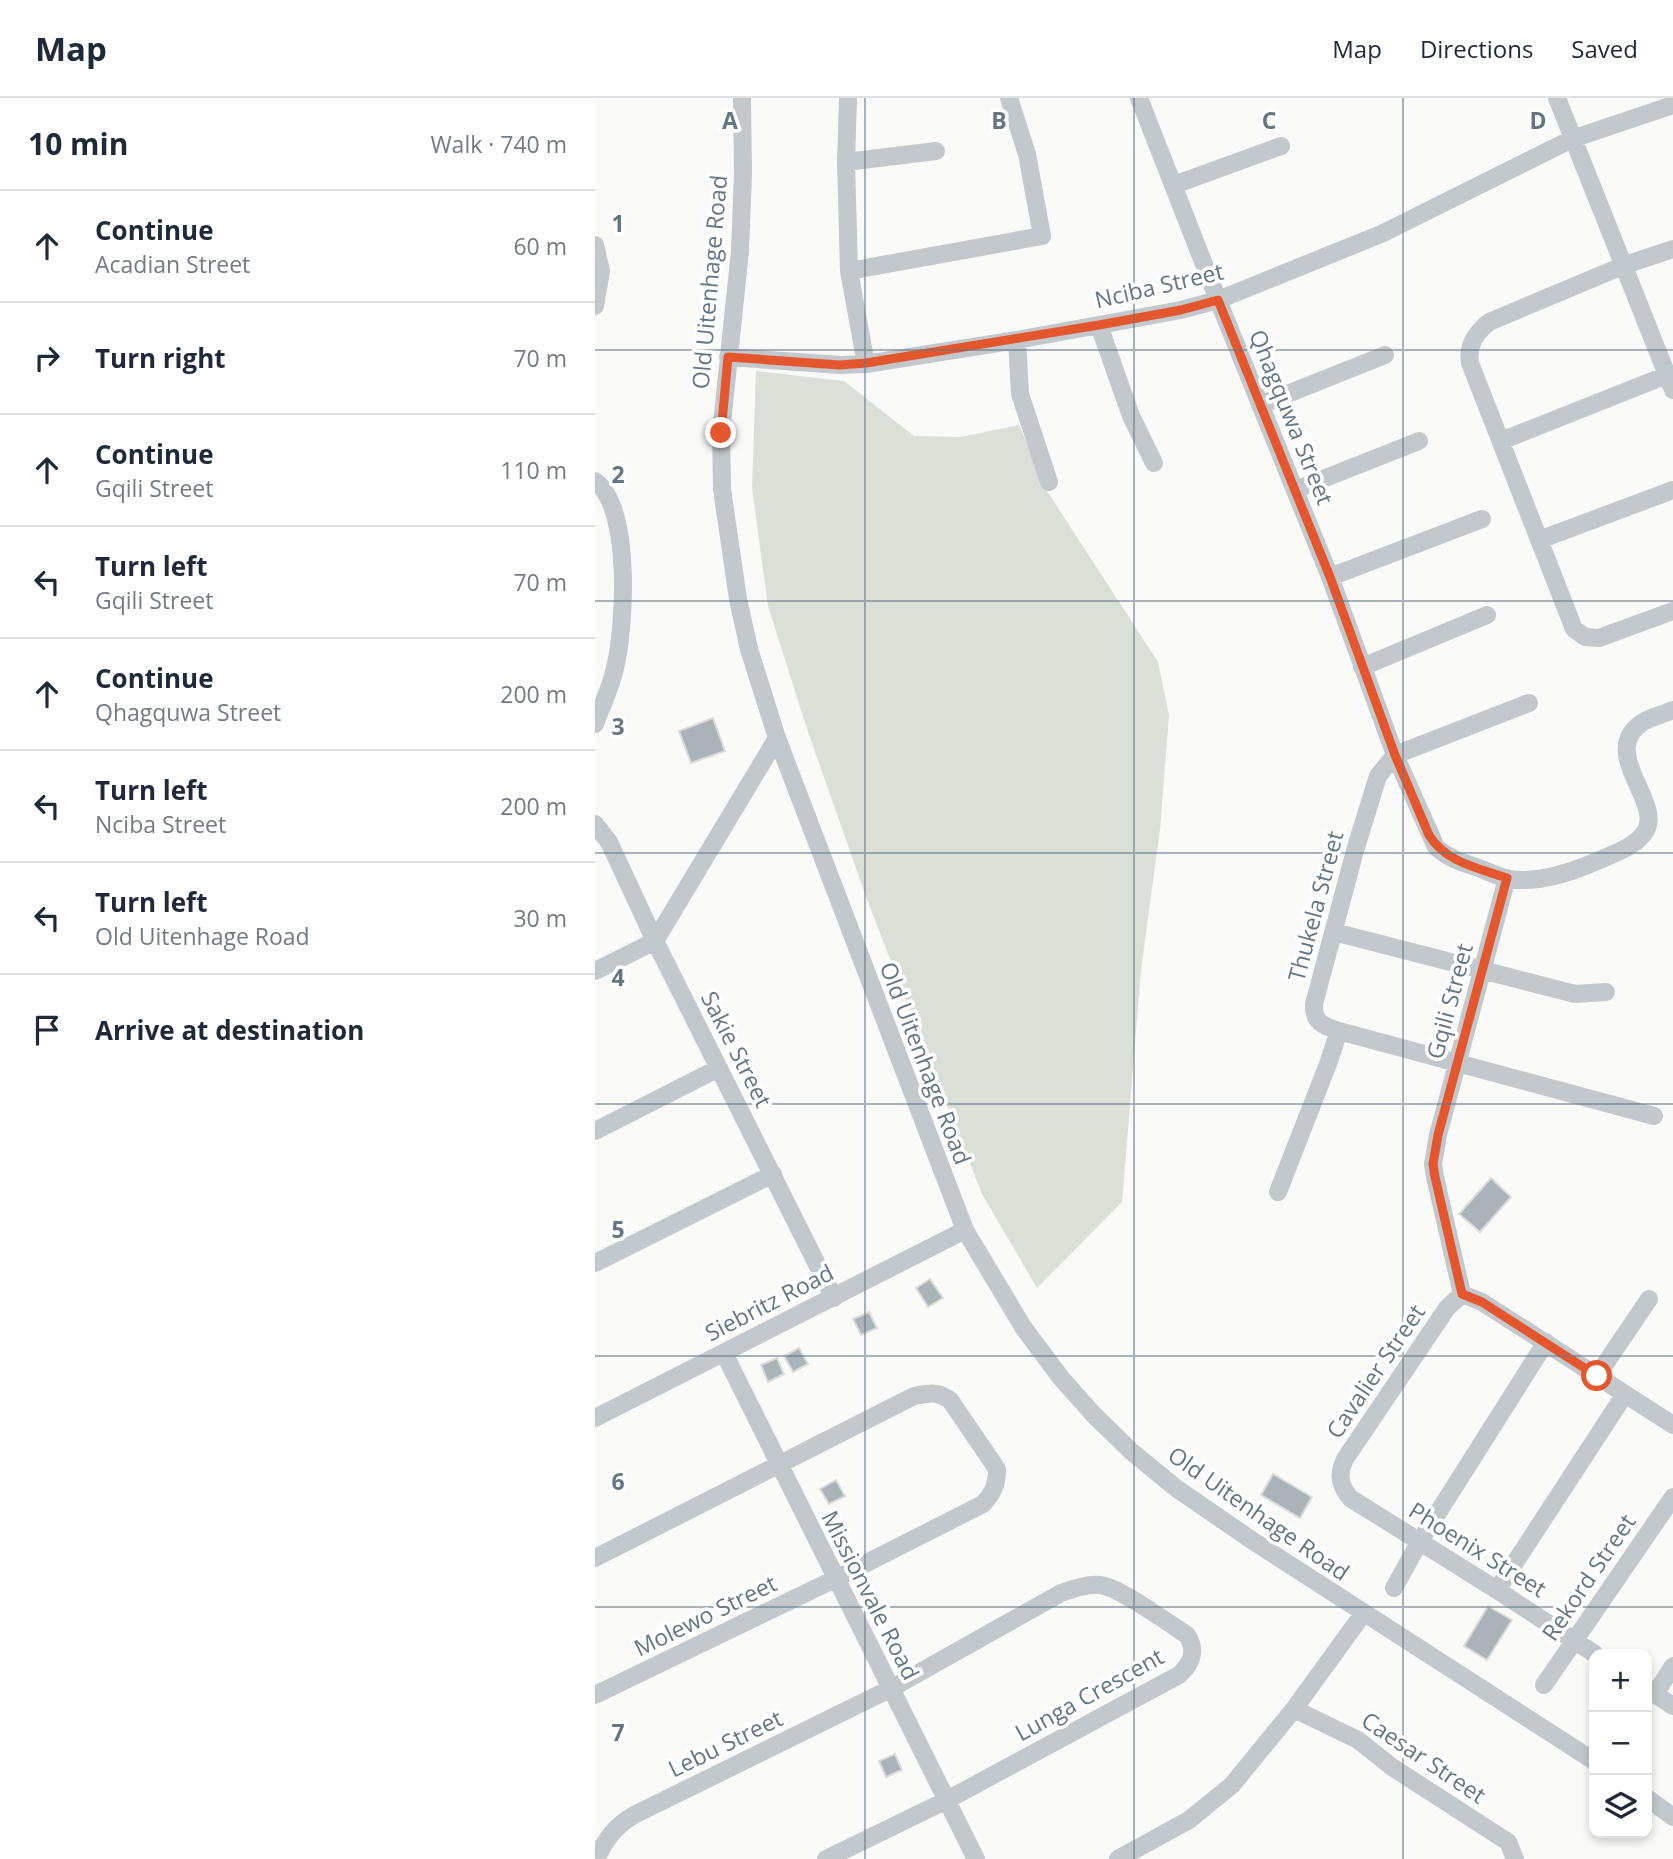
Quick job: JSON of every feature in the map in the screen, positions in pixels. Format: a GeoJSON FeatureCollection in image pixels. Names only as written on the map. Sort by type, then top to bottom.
{"type":"FeatureCollection","features":[{"type":"Feature","properties":{"kind":"street","name":"Old Uitenhage Road"},"geometry":{"type":"LineString","coordinates":[[742,98],[740,251],[721,433],[722,489],[729,549],[749,649],[776,738],[965,1230],[1023,1327],[1061,1378],[1094,1416],[1132,1452],[1177,1488],[1363,1614],[1589,1758]]}},
{"type":"Feature","properties":{"kind":"street"},"geometry":{"type":"LineString","coordinates":[[848,98],[846,162],[849,271],[866,363]]}},
{"type":"Feature","properties":{"kind":"street"},"geometry":{"type":"LineString","coordinates":[[849,271],[1042,236],[1027,154],[1009,98]]}},
{"type":"Feature","properties":{"kind":"street","name":"Qhagquwa Street"},"geometry":{"type":"LineString","coordinates":[[1139,98],[1330,577],[1395,755]]}},
{"type":"Feature","properties":{"kind":"street"},"geometry":{"type":"LineString","coordinates":[[1501,441],[1670,383],[1557,98]]}},
{"type":"Feature","properties":{"kind":"street","name":"Nciba Street"},"geometry":{"type":"LineString","coordinates":[[728,357],[840,365],[866,363],[1017,340],[1181,310],[1218,300],[1381,234],[1573,139],[1673,105]]}},
{"type":"Feature","properties":{"kind":"street"},"geometry":{"type":"LineString","coordinates":[[1174,185],[1282,146]]}},
{"type":"Feature","properties":{"kind":"street"},"geometry":{"type":"LineString","coordinates":[[846,162],[936,151]]}},
{"type":"Feature","properties":{"kind":"street"},"geometry":{"type":"LineString","coordinates":[[595,245],[601,271],[595,306]]}},
{"type":"Feature","properties":{"kind":"street"},"geometry":{"type":"LineString","coordinates":[[1673,248],[1625,265],[1489,322],[1472,342],[1469,354],[1470,363],[1574,629],[1585,637],[1599,638],[1673,611]]}},
{"type":"Feature","properties":{"kind":"street"},"geometry":{"type":"LineString","coordinates":[[1099,325],[1132,416],[1154,463]]}},
{"type":"Feature","properties":{"kind":"street"},"geometry":{"type":"LineString","coordinates":[[1017,340],[1020,394],[1049,482]]}},
{"type":"Feature","properties":{"kind":"street"},"geometry":{"type":"LineString","coordinates":[[1260,405],[1385,355]]}},
{"type":"Feature","properties":{"kind":"street"},"geometry":{"type":"LineString","coordinates":[[1295,491],[1419,441]]}},
{"type":"Feature","properties":{"kind":"street"},"geometry":{"type":"LineString","coordinates":[[595,481],[611,500],[619,538],[623,584],[623,622],[615,670],[595,724]]}},
{"type":"Feature","properties":{"kind":"street"},"geometry":{"type":"LineString","coordinates":[[1539,540],[1673,490]]}},
{"type":"Feature","properties":{"kind":"street"},"geometry":{"type":"LineString","coordinates":[[1330,577],[1482,519]]}},
{"type":"Feature","properties":{"kind":"street"},"geometry":{"type":"LineString","coordinates":[[1363,667],[1487,615]]}},
{"type":"Feature","properties":{"kind":"street"},"geometry":{"type":"LineString","coordinates":[[1529,703],[1395,755],[1436,847],[1445,855],[1507,878],[1540,878],[1583,867],[1639,840],[1648,827],[1649,815],[1627,758],[1628,743],[1633,731],[1643,722],[1673,710]]}},
{"type":"Feature","properties":{"kind":"street"},"geometry":{"type":"LineString","coordinates":[[595,971],[655,941],[776,738]]}},
{"type":"Feature","properties":{"kind":"street","name":"Thukela Street"},"geometry":{"type":"LineString","coordinates":[[1395,755],[1378,776],[1372,792],[1314,1004],[1316,1020],[1339,1031],[1654,1116]]}},
{"type":"Feature","properties":{"kind":"street","name":"Sakie Street"},"geometry":{"type":"LineString","coordinates":[[595,824],[610,842],[655,941],[834,1298]]}},
{"type":"Feature","properties":{"kind":"street","name":"Gqili Street"},"geometry":{"type":"LineString","coordinates":[[1462,1294],[1433,1164],[1438,1135],[1507,878]]}},
{"type":"Feature","properties":{"kind":"street"},"geometry":{"type":"LineString","coordinates":[[1334,932],[1575,994],[1606,992]]}},
{"type":"Feature","properties":{"kind":"street"},"geometry":{"type":"LineString","coordinates":[[1277,1192],[1339,1031]]}},
{"type":"Feature","properties":{"kind":"street"},"geometry":{"type":"LineString","coordinates":[[595,1131],[719,1068]]}},
{"type":"Feature","properties":{"kind":"street"},"geometry":{"type":"LineString","coordinates":[[595,1263],[773,1174]]}},
{"type":"Feature","properties":{"kind":"street","name":"Siebritz Road"},"geometry":{"type":"LineString","coordinates":[[595,1418],[965,1230]]}},
{"type":"Feature","properties":{"kind":"street"},"geometry":{"type":"LineString","coordinates":[[1462,1294],[1482,1302],[1673,1425]]}},
{"type":"Feature","properties":{"kind":"street","name":"Cavalier Street"},"geometry":{"type":"LineString","coordinates":[[1340,1481],[1340,1470],[1345,1459],[1447,1308],[1462,1294]]}},
{"type":"Feature","properties":{"kind":"street"},"geometry":{"type":"LineString","coordinates":[[1597,1376],[1649,1299]]}},
{"type":"Feature","properties":{"kind":"street"},"geometry":{"type":"LineString","coordinates":[[1394,1588],[1420,1541],[1546,1342]]}},
{"type":"Feature","properties":{"kind":"street","name":"Missionvale Road"},"geometry":{"type":"LineString","coordinates":[[724,1353],[976,1859]]}},
{"type":"Feature","properties":{"kind":"street","name":"Molewo Street"},"geometry":{"type":"LineString","coordinates":[[595,1695],[983,1504],[997,1481],[997,1469],[950,1400],[940,1393],[929,1392],[914,1396],[780,1466]]}},
{"type":"Feature","properties":{"kind":"street"},"geometry":{"type":"LineString","coordinates":[[1497,1590],[1625,1394]]}},
{"type":"Feature","properties":{"kind":"street"},"geometry":{"type":"LineString","coordinates":[[595,1558],[780,1466]]}},
{"type":"Feature","properties":{"kind":"street","name":"Phoenix Street"},"geometry":{"type":"LineString","coordinates":[[1340,1481],[1350,1498],[1589,1650]]}},
{"type":"Feature","properties":{"kind":"street","name":"Rekord Street"},"geometry":{"type":"LineString","coordinates":[[1544,1685],[1673,1497]]}},
{"type":"Feature","properties":{"kind":"street","name":"Lunga Crescent"},"geometry":{"type":"LineString","coordinates":[[890,1689],[1061,1593],[1083,1586],[1101,1585],[1116,1590],[1187,1635],[1193,1644],[1188,1666],[1179,1675],[947,1800]]}},
{"type":"Feature","properties":{"kind":"street"},"geometry":{"type":"LineString","coordinates":[[1118,1859],[1180,1825],[1232,1785],[1294,1709],[1363,1614]]}},
{"type":"Feature","properties":{"kind":"street"},"geometry":{"type":"LineString","coordinates":[[1652,1690],[1673,1666]]}},
{"type":"Feature","properties":{"kind":"street","name":"Lebu Street"},"geometry":{"type":"LineString","coordinates":[[596,1859],[619,1824],[890,1689]]}},
{"type":"Feature","properties":{"kind":"street"},"geometry":{"type":"LineString","coordinates":[[1652,1692],[1673,1706]]}},
{"type":"Feature","properties":{"kind":"street","name":"Caesar Street"},"geometry":{"type":"LineString","coordinates":[[1294,1709],[1358,1740],[1392,1767],[1508,1842],[1515,1859]]}},
{"type":"Feature","properties":{"kind":"street"},"geometry":{"type":"LineString","coordinates":[[826,1859],[947,1800]]}},
{"type":"Feature","properties":{"kind":"street"},"geometry":{"type":"LineString","coordinates":[[1652,1802],[1673,1817]]}},
{"type":"Feature","properties":{"kind":"shaded area"},"geometry":{"type":"Polygon","coordinates":[[[756,371],[844,381],[914,436],[961,437],[1019,425],[1047,491],[1158,662],[1169,715],[1160,829],[1141,970],[1122,1202],[1037,1288],[982,1194],[932,1068],[868,902],[807,729],[768,606],[752,488],[756,371]]]}},
{"type":"Feature","properties":{"kind":"building"},"geometry":{"type":"Polygon","coordinates":[[[713,718],[725,751],[691,763],[679,731],[713,718]]]}},
{"type":"Feature","properties":{"kind":"building"},"geometry":{"type":"Polygon","coordinates":[[[1491,1178],[1511,1197],[1480,1232],[1459,1214],[1491,1178]]]}},
{"type":"Feature","properties":{"kind":"building"},"geometry":{"type":"Polygon","coordinates":[[[930,1279],[943,1298],[928,1307],[916,1288],[930,1279]]]}},
{"type":"Feature","properties":{"kind":"building"},"geometry":{"type":"Polygon","coordinates":[[[869,1312],[877,1328],[861,1335],[853,1319],[869,1312]]]}},
{"type":"Feature","properties":{"kind":"building"},"geometry":{"type":"Polygon","coordinates":[[[799,1348],[808,1364],[793,1372],[784,1356],[799,1348]]]}},
{"type":"Feature","properties":{"kind":"building"},"geometry":{"type":"Polygon","coordinates":[[[777,1358],[784,1374],[768,1382],[761,1365],[777,1358]]]}},
{"type":"Feature","properties":{"kind":"building"},"geometry":{"type":"Polygon","coordinates":[[[1273,1474],[1312,1497],[1300,1518],[1261,1495],[1273,1474]]]}},
{"type":"Feature","properties":{"kind":"building"},"geometry":{"type":"Polygon","coordinates":[[[836,1480],[845,1496],[829,1504],[820,1489],[836,1480]]]}},
{"type":"Feature","properties":{"kind":"building"},"geometry":{"type":"Polygon","coordinates":[[[1488,1606],[1512,1620],[1487,1660],[1464,1646],[1488,1606]]]}},
{"type":"Feature","properties":{"kind":"building"},"geometry":{"type":"Polygon","coordinates":[[[895,1754],[902,1770],[886,1777],[879,1761],[895,1754]]]}},
{"type":"Feature","properties":{"kind":"route"},"geometry":{"type":"LineString","coordinates":[[721,433],[728,357],[813,364],[866,363],[1017,340],[1181,310],[1218,300],[1330,577],[1395,755],[1429,835],[1445,855],[1507,878],[1438,1135],[1433,1164],[1462,1294],[1482,1302],[1597,1376]]}}]}
